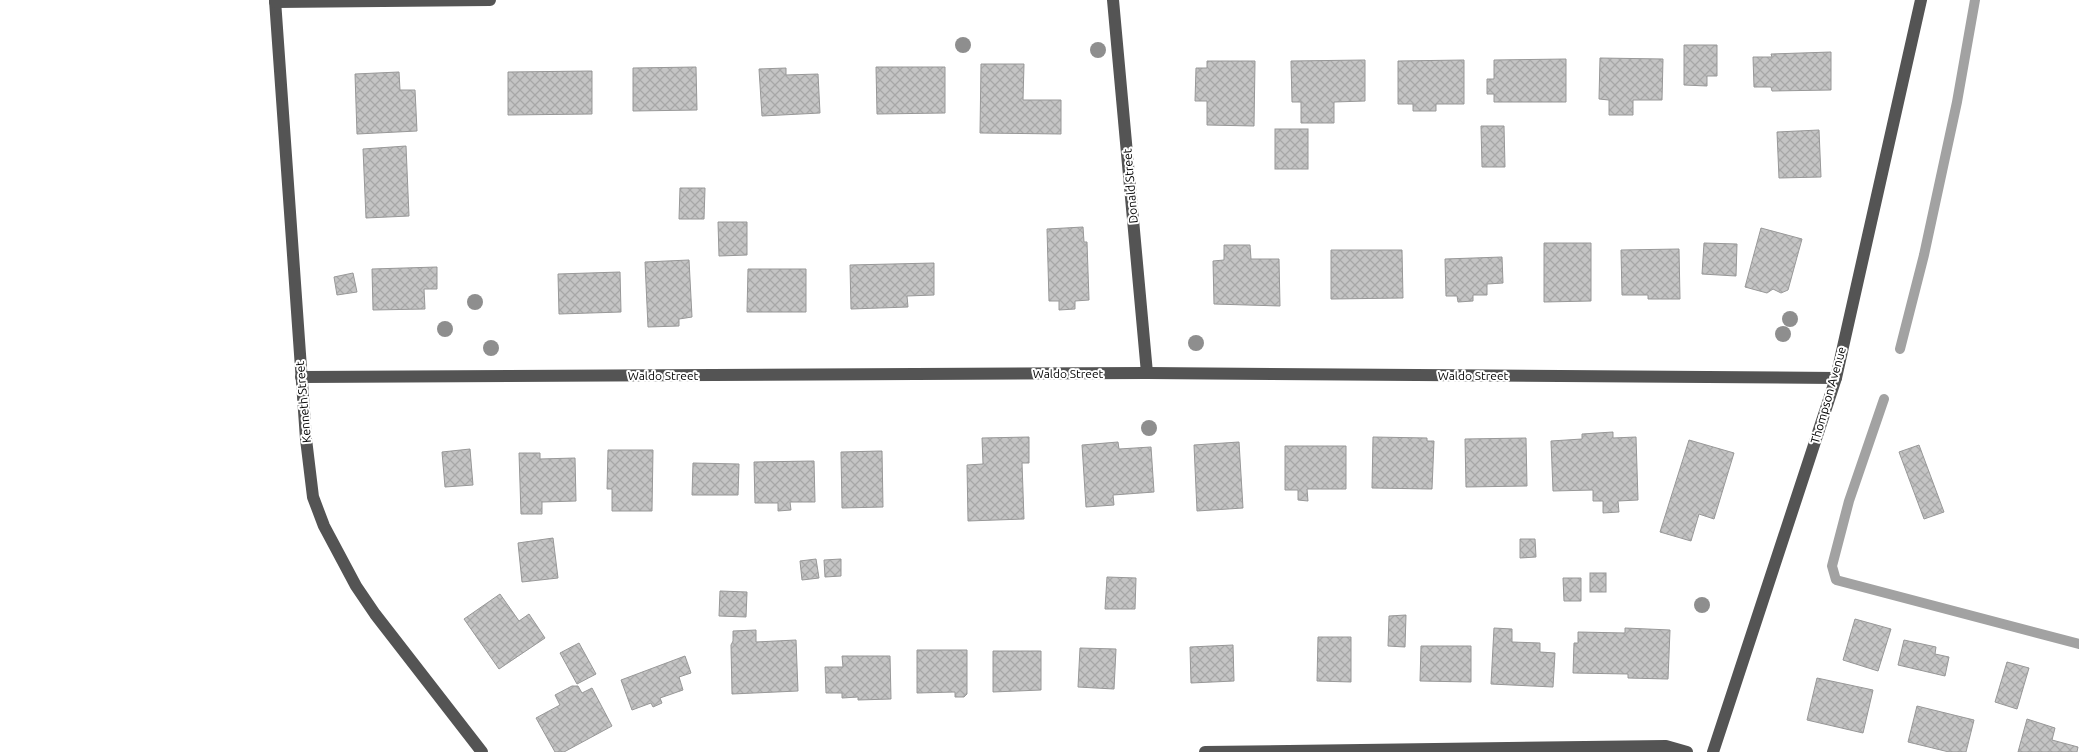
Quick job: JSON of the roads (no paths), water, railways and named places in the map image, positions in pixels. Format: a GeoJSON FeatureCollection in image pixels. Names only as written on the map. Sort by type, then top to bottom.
{"type":"FeatureCollection","features":[{"type":"Feature","properties":{"kind":"street"},"geometry":{"type":"LineString","coordinates":[[275,1],[490,0]]}},
{"type":"Feature","properties":{"kind":"street","name":"Donald Street"},"geometry":{"type":"LineString","coordinates":[[1113,0],[1147,373]]}},
{"type":"Feature","properties":{"kind":"street","name":"Thompson Avenue"},"geometry":{"type":"LineString","coordinates":[[1713,752],[1836,378],[1921,0]]}},
{"type":"Feature","properties":{"kind":"street","name":"Kenneth Street"},"geometry":{"type":"LineString","coordinates":[[275,1],[301,377],[306,439],[314,497],[324,526],[356,586],[375,614],[482,752]]}},
{"type":"Feature","properties":{"kind":"street","name":"Waldo Street"},"geometry":{"type":"LineString","coordinates":[[301,377],[1147,373],[1836,378]]}},
{"type":"Feature","properties":{"kind":"street"},"geometry":{"type":"LineString","coordinates":[[1205,752],[1657,746],[1666,746],[1687,752]]}},
{"type":"Feature","properties":{"kind":"waterway"},"geometry":{"type":"LineString","coordinates":[[1900,349],[1924,255],[1957,102],[1975,0]]}},
{"type":"Feature","properties":{"kind":"waterway"},"geometry":{"type":"LineString","coordinates":[[1884,399],[1849,501],[1832,566],[1836,580],[2079,644]]}}]}
